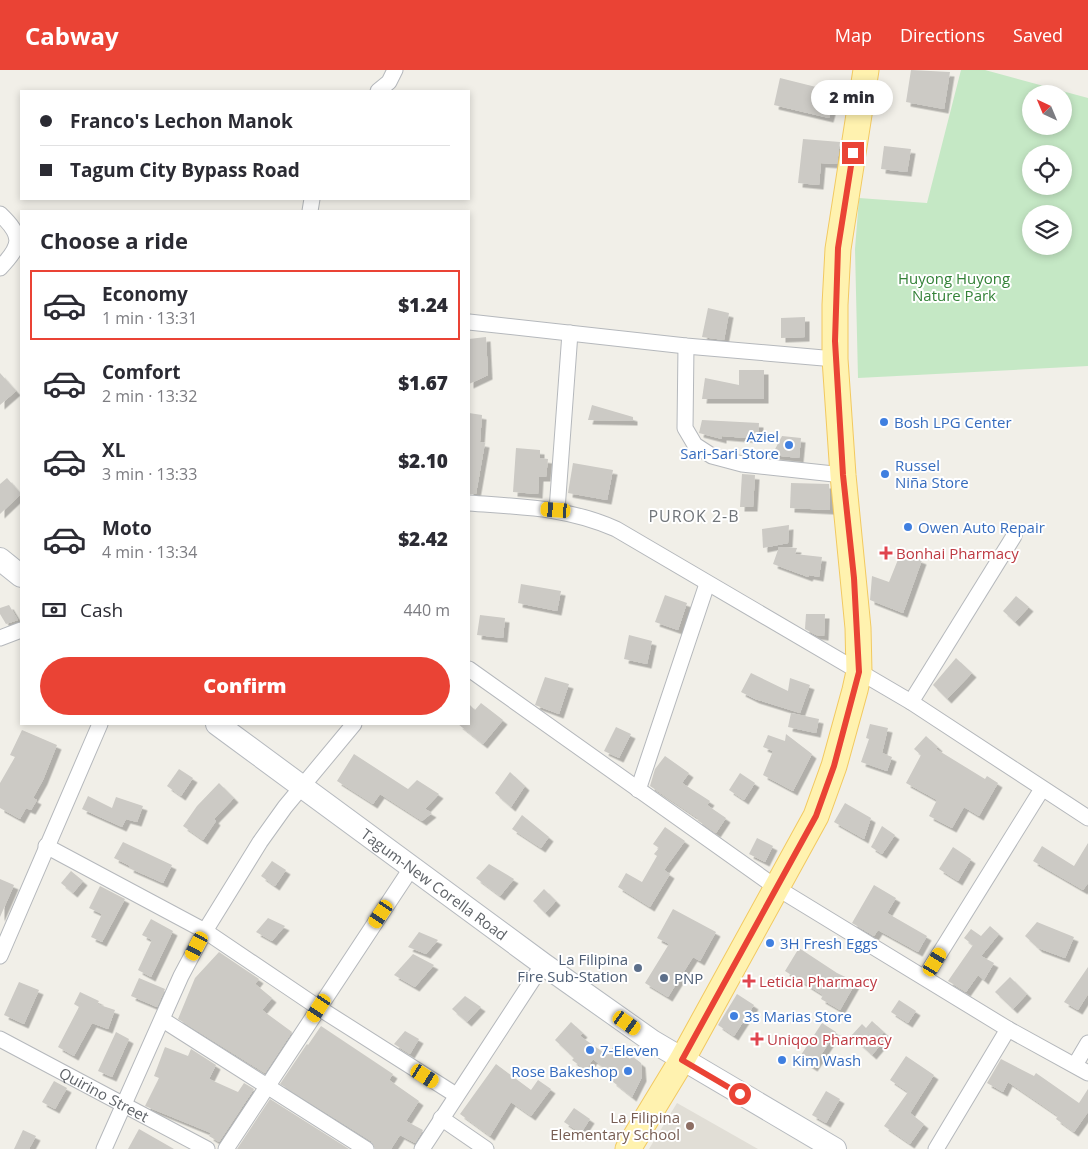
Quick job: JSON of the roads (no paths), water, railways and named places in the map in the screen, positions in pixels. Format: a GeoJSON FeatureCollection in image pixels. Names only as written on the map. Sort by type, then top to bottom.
{"type":"FeatureCollection","features":[{"type":"Feature","properties":{"kind":"main road"},"geometry":{"type":"LineString","coordinates":[[628,1149],[682,1060],[816,816],[834,766],[859,672],[854,578],[843,475],[835,359],[835,306],[838,248],[866,70]]}},
{"type":"Feature","properties":{"kind":"main road"},"geometry":{"type":"LineString","coordinates":[[0,559],[20,575]]}},
{"type":"Feature","properties":{"kind":"main road","name":"Tagum-New Corella Road"},"geometry":{"type":"LineString","coordinates":[[218,725],[543,964],[682,1060],[835,1149]]}},
{"type":"Feature","properties":{"kind":"street"},"geometry":{"type":"LineString","coordinates":[[379,90],[389,82],[394,70]]}},
{"type":"Feature","properties":{"kind":"street"},"geometry":{"type":"LineString","coordinates":[[0,214],[16,232],[18,240],[16,249],[0,268]]}},
{"type":"Feature","properties":{"kind":"street"},"geometry":{"type":"LineString","coordinates":[[470,322],[686,346],[835,359]]}},
{"type":"Feature","properties":{"kind":"street"},"geometry":{"type":"LineString","coordinates":[[556,510],[570,333]]}},
{"type":"Feature","properties":{"kind":"street"},"geometry":{"type":"LineString","coordinates":[[686,346],[685,428],[695,445],[712,456],[742,464],[843,475]]}},
{"type":"Feature","properties":{"kind":"street"},"geometry":{"type":"LineString","coordinates":[[470,503],[556,510],[591,518],[616,529],[910,702],[1088,818]]}},
{"type":"Feature","properties":{"kind":"street"},"geometry":{"type":"LineString","coordinates":[[910,702],[1014,536]]}},
{"type":"Feature","properties":{"kind":"street"},"geometry":{"type":"LineString","coordinates":[[638,790],[707,584]]}},
{"type":"Feature","properties":{"kind":"street"},"geometry":{"type":"LineString","coordinates":[[0,638],[20,630]]}},
{"type":"Feature","properties":{"kind":"street"},"geometry":{"type":"LineString","coordinates":[[470,670],[777,888],[1008,1029],[1082,1069],[1088,1043]]}},
{"type":"Feature","properties":{"kind":"street"},"geometry":{"type":"LineString","coordinates":[[0,956],[100,725]]}},
{"type":"Feature","properties":{"kind":"street"},"geometry":{"type":"LineString","coordinates":[[104,1149],[181,976],[205,930],[260,842],[302,786],[353,725]]}},
{"type":"Feature","properties":{"kind":"street"},"geometry":{"type":"LineString","coordinates":[[925,977],[1042,789]]}},
{"type":"Feature","properties":{"kind":"street"},"geometry":{"type":"LineString","coordinates":[[46,846],[205,930],[319,1008],[456,1095]]}},
{"type":"Feature","properties":{"kind":"street"},"geometry":{"type":"LineString","coordinates":[[226,1149],[412,867]]}},
{"type":"Feature","properties":{"kind":"street"},"geometry":{"type":"LineString","coordinates":[[422,1149],[543,964]]}},
{"type":"Feature","properties":{"kind":"street"},"geometry":{"type":"LineString","coordinates":[[163,1020],[366,1149]]}},
{"type":"Feature","properties":{"kind":"street"},"geometry":{"type":"LineString","coordinates":[[936,1149],[1008,1029]]}},
{"type":"Feature","properties":{"kind":"street","name":"Quirino Street"},"geometry":{"type":"LineString","coordinates":[[0,1039],[208,1149]]}},
{"type":"Feature","properties":{"kind":"street"},"geometry":{"type":"LineString","coordinates":[[441,1118],[486,1149]]}},
{"type":"Feature","properties":{"kind":"place","name":"Bosh LPG Center"},"geometry":{"type":"Point","coordinates":[884,422]}},
{"type":"Feature","properties":{"kind":"place","name":"Aziel Sari-Sari Store"},"geometry":{"type":"Point","coordinates":[789,445]}},
{"type":"Feature","properties":{"kind":"place","name":"Russel Niña Store"},"geometry":{"type":"Point","coordinates":[885,474]}},
{"type":"Feature","properties":{"kind":"place","name":"Owen Auto Repair"},"geometry":{"type":"Point","coordinates":[908,527]}},
{"type":"Feature","properties":{"kind":"place","name":"Bonhai Pharmacy"},"geometry":{"type":"Point","coordinates":[886,553]}},
{"type":"Feature","properties":{"kind":"place","name":"3H Fresh Eggs"},"geometry":{"type":"Point","coordinates":[770,943]}},
{"type":"Feature","properties":{"kind":"place","name":"La Filipina Fire Sub-Station"},"geometry":{"type":"Point","coordinates":[638,968]}},
{"type":"Feature","properties":{"kind":"place","name":"PNP"},"geometry":{"type":"Point","coordinates":[664,978]}},
{"type":"Feature","properties":{"kind":"place","name":"Leticia Pharmacy"},"geometry":{"type":"Point","coordinates":[749,981]}},
{"type":"Feature","properties":{"kind":"place","name":"3s Marias Store"},"geometry":{"type":"Point","coordinates":[734,1016]}},
{"type":"Feature","properties":{"kind":"place","name":"Uniqoo Pharmacy"},"geometry":{"type":"Point","coordinates":[757,1039]}},
{"type":"Feature","properties":{"kind":"place","name":"7-Eleven"},"geometry":{"type":"Point","coordinates":[590,1050]}},
{"type":"Feature","properties":{"kind":"place","name":"Kim Wash"},"geometry":{"type":"Point","coordinates":[782,1060]}},
{"type":"Feature","properties":{"kind":"place","name":"Rose Bakeshop"},"geometry":{"type":"Point","coordinates":[628,1071]}},
{"type":"Feature","properties":{"kind":"place","name":"La Filipina Elementary School"},"geometry":{"type":"Point","coordinates":[690,1126]}},
{"type":"Feature","properties":{"kind":"district","name":"PUROK 2-B"},"geometry":{"type":"Point","coordinates":[694,516]}},
{"type":"Feature","properties":{"kind":"park label","name":"Huyong Huyong Nature Park"},"geometry":{"type":"Point","coordinates":[954,286]}}]}
